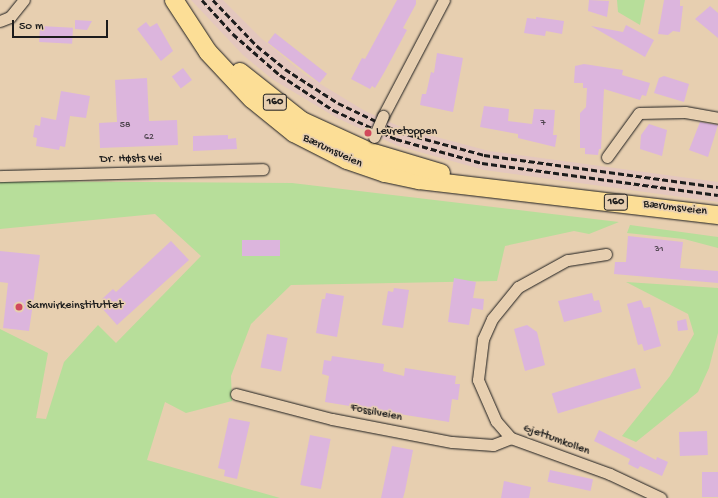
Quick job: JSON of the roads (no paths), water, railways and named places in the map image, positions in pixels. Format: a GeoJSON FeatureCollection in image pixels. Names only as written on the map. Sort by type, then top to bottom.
{"type":"FeatureCollection","features":[{"type":"Feature","properties":{"kind":"main road","name":"Bærumsveien"},"geometry":{"type":"LineString","coordinates":[[174,0],[221,67],[269,114],[310,143],[370,152],[419,180],[513,189],[718,215]]}},
{"type":"Feature","properties":{"kind":"street"},"geometry":{"type":"LineString","coordinates":[[0,21],[10,17],[24,0]]}},
{"type":"Feature","properties":{"kind":"street"},"geometry":{"type":"LineString","coordinates":[[370,152],[383,116],[444,0]]}},
{"type":"Feature","properties":{"kind":"street"},"geometry":{"type":"LineString","coordinates":[[607,157],[639,112],[685,112],[718,118]]}},
{"type":"Feature","properties":{"kind":"street","name":"Dr. Høsts vei"},"geometry":{"type":"LineString","coordinates":[[0,176],[263,169]]}},
{"type":"Feature","properties":{"kind":"street","name":"Gjettumkollen"},"geometry":{"type":"LineString","coordinates":[[606,254],[575,258],[544,271],[518,287],[492,319],[481,346],[478,380],[496,421],[512,438],[610,474],[661,498]]}},
{"type":"Feature","properties":{"kind":"street","name":"Fossilveien"},"geometry":{"type":"LineString","coordinates":[[236,394],[332,419],[452,442],[493,445],[512,438]]}},
{"type":"Feature","properties":{"kind":"railway"},"geometry":{"type":"LineString","coordinates":[[202,0],[233,34],[280,75],[333,110],[396,139],[482,163],[718,195]]}},
{"type":"Feature","properties":{"kind":"railway"},"geometry":{"type":"LineString","coordinates":[[213,0],[257,46],[285,69],[338,103],[399,132],[484,155],[718,187]]}},
{"type":"Feature","properties":{"kind":"place","name":"Levretoppen"},"geometry":{"type":"Point","coordinates":[368,133]}},
{"type":"Feature","properties":{"kind":"place","name":"Samvirkeinstituttet"},"geometry":{"type":"Point","coordinates":[19,307]}}]}
